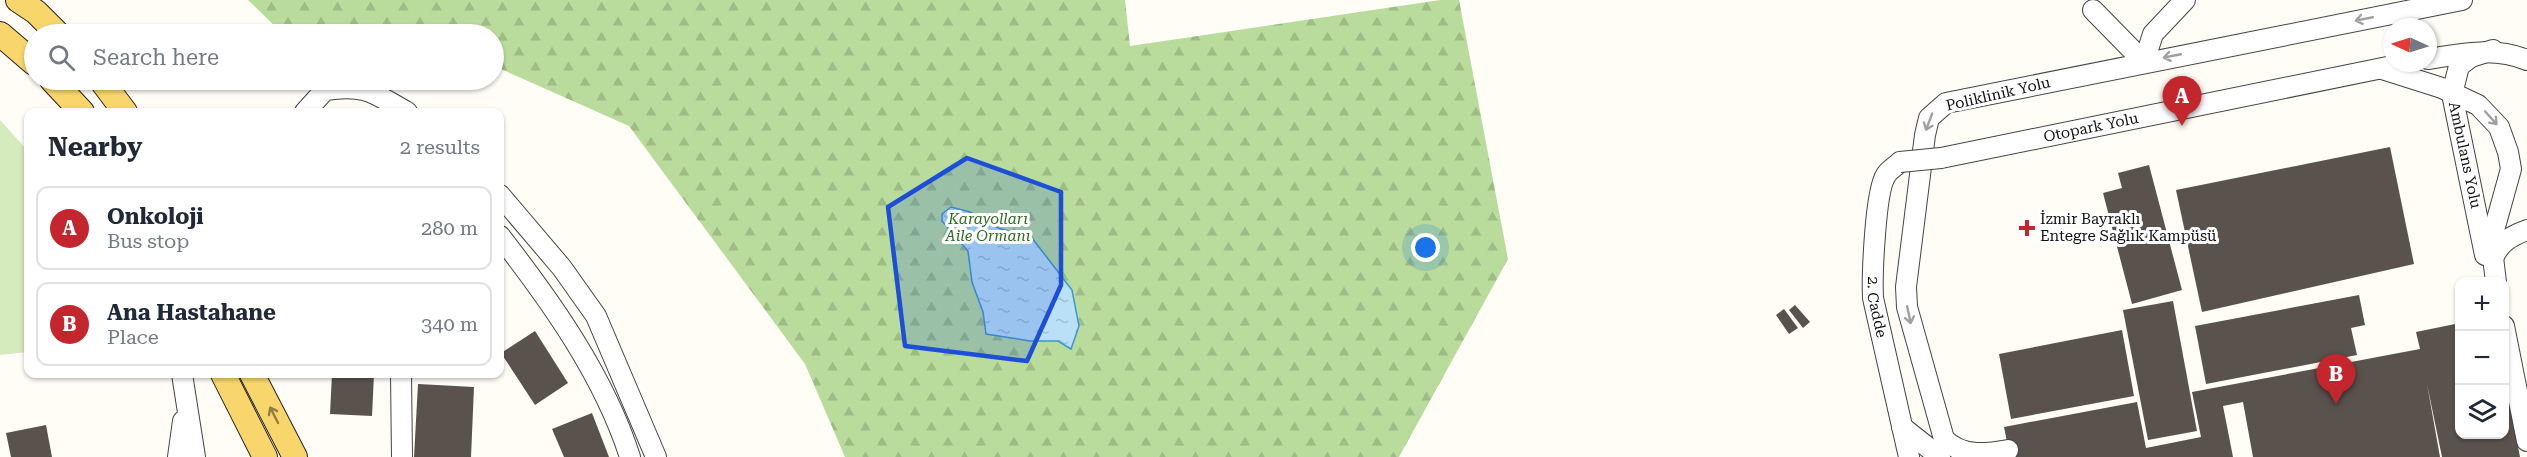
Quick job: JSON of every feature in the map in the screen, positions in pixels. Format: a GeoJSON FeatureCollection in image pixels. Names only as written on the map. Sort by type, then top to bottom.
{"type":"FeatureCollection","features":[{"type":"Feature","properties":{"kind":"main road"},"geometry":{"type":"LineString","coordinates":[[18,0],[36,12],[48,24]]}},
{"type":"Feature","properties":{"kind":"main road"},"geometry":{"type":"LineString","coordinates":[[0,34],[24,54]]}},
{"type":"Feature","properties":{"kind":"main road"},"geometry":{"type":"LineString","coordinates":[[61,90],[78,108]]}},
{"type":"Feature","properties":{"kind":"main road"},"geometry":{"type":"LineString","coordinates":[[108,90],[122,108]]}},
{"type":"Feature","properties":{"kind":"main road"},"geometry":{"type":"LineString","coordinates":[[225,378],[265,457]]}},
{"type":"Feature","properties":{"kind":"main road"},"geometry":{"type":"LineString","coordinates":[[254,378],[295,457]]}},
{"type":"Feature","properties":{"kind":"street"},"geometry":{"type":"LineString","coordinates":[[2093,10],[2144,62],[2154,34],[2185,0]]}},
{"type":"Feature","properties":{"kind":"street","name":"Poliklinik Yolu"},"geometry":{"type":"LineString","coordinates":[[2008,450],[1987,455],[1961,452],[1950,446],[1944,439],[1907,307],[1923,144],[1929,118],[1946,103],[2462,0]]}},
{"type":"Feature","properties":{"kind":"street"},"geometry":{"type":"LineString","coordinates":[[2437,58],[2493,51],[2509,52],[2527,60]]}},
{"type":"Feature","properties":{"kind":"street","name":"Ambulans Yolu"},"geometry":{"type":"LineString","coordinates":[[2490,277],[2452,94],[2459,66],[2470,57],[2493,51]]}},
{"type":"Feature","properties":{"kind":"street"},"geometry":{"type":"LineString","coordinates":[[2382,69],[2442,88],[2478,105],[2491,116],[2502,132],[2511,169],[2491,241],[2495,277]]}},
{"type":"Feature","properties":{"kind":"street","name":"Otopark Yolu"},"geometry":{"type":"LineString","coordinates":[[1900,162],[1941,158],[2382,69]]}},
{"type":"Feature","properties":{"kind":"street"},"geometry":{"type":"LineString","coordinates":[[309,108],[325,90]]}},
{"type":"Feature","properties":{"kind":"street"},"geometry":{"type":"LineString","coordinates":[[370,90],[400,108]]}},
{"type":"Feature","properties":{"kind":"street","name":"2. Cadde"},"geometry":{"type":"LineString","coordinates":[[1900,162],[1886,175],[1880,194],[1872,275],[1873,298],[1909,457]]}},
{"type":"Feature","properties":{"kind":"street"},"geometry":{"type":"LineString","coordinates":[[504,200],[562,268],[596,316],[656,457]]}},
{"type":"Feature","properties":{"kind":"street"},"geometry":{"type":"LineString","coordinates":[[2492,260],[2498,246],[2514,235],[2527,230]]}},
{"type":"Feature","properties":{"kind":"street"},"geometry":{"type":"LineString","coordinates":[[504,241],[538,284],[597,380],[613,409],[630,457]]}},
{"type":"Feature","properties":{"kind":"street"},"geometry":{"type":"LineString","coordinates":[[2506,331],[2527,441]]}},
{"type":"Feature","properties":{"kind":"street"},"geometry":{"type":"LineString","coordinates":[[2509,373],[2525,457]]}},
{"type":"Feature","properties":{"kind":"street"},"geometry":{"type":"LineString","coordinates":[[182,378],[185,407],[195,457]]}},
{"type":"Feature","properties":{"kind":"street"},"geometry":{"type":"LineString","coordinates":[[401,378],[402,457]]}},
{"type":"Feature","properties":{"kind":"street"},"geometry":{"type":"LineString","coordinates":[[178,457],[185,407]]}},
{"type":"Feature","properties":{"kind":"street"},"geometry":{"type":"LineString","coordinates":[[1902,427],[1940,457]]}},
{"type":"Feature","properties":{"kind":"highlighted area"},"geometry":{"type":"Polygon","coordinates":[[[967,158],[1061,192],[1061,285],[1027,361],[905,346],[888,207],[967,158]]]}},
{"type":"Feature","properties":{"kind":"green space","name":"Karayolları Aile Ormanı"},"geometry":{"type":"Polygon","coordinates":[[[248,0],[1125,0],[1130,46],[1440,0],[1459,0],[1508,259],[1399,457],[845,457],[805,364],[629,126],[504,70],[504,24],[273,24],[248,0]]]}},
{"type":"Feature","properties":{"kind":"green space"},"geometry":{"type":"Polygon","coordinates":[[[0,120],[24,147],[24,352],[0,355],[0,120]]]}},
{"type":"Feature","properties":{"kind":"water"},"geometry":{"type":"Polygon","coordinates":[[[951,207],[970,212],[998,228],[1032,238],[1072,290],[1079,326],[1071,349],[1058,341],[1030,341],[986,334],[983,312],[972,282],[968,251],[942,221],[942,214],[951,207]]]}},
{"type":"Feature","properties":{"kind":"building"},"geometry":{"type":"Polygon","coordinates":[[[2390,147],[2414,264],[2202,312],[2176,190],[2390,147]]]}},
{"type":"Feature","properties":{"kind":"building"},"geometry":{"type":"Polygon","coordinates":[[[2149,165],[2182,290],[2132,304],[2103,193],[2122,188],[2118,173],[2149,165]]]}},
{"type":"Feature","properties":{"kind":"building"},"geometry":{"type":"Polygon","coordinates":[[[2359,295],[2365,325],[2351,328],[2357,355],[2206,384],[2195,326],[2359,295]]]}},
{"type":"Feature","properties":{"kind":"building"},"geometry":{"type":"Polygon","coordinates":[[[2173,301],[2197,431],[2148,440],[2123,310],[2173,301]]]}},
{"type":"Feature","properties":{"kind":"building"},"geometry":{"type":"Polygon","coordinates":[[[1795,305],[1810,322],[1803,328],[1789,310],[1795,305]]]}},
{"type":"Feature","properties":{"kind":"building"},"geometry":{"type":"Polygon","coordinates":[[[1784,309],[1798,328],[1789,334],[1776,315],[1784,309]]]}},
{"type":"Feature","properties":{"kind":"building"},"geometry":{"type":"Polygon","coordinates":[[[2455,324],[2455,439],[2509,439],[2509,399],[2520,457],[2442,457],[2427,384],[2440,457],[2253,457],[2243,402],[2223,406],[2233,457],[2010,457],[2004,427],[2137,402],[2146,448],[2201,437],[2192,392],[2420,349],[2416,332],[2455,324]]]}},
{"type":"Feature","properties":{"kind":"building"},"geometry":{"type":"Polygon","coordinates":[[[2122,330],[2134,396],[2011,419],[1999,354],[2122,330]]]}},
{"type":"Feature","properties":{"kind":"building"},"geometry":{"type":"Polygon","coordinates":[[[535,331],[568,383],[535,405],[504,358],[504,351],[535,331]]]}},
{"type":"Feature","properties":{"kind":"building"},"geometry":{"type":"Polygon","coordinates":[[[332,378],[374,378],[372,416],[330,414],[332,378]]]}},
{"type":"Feature","properties":{"kind":"building"},"geometry":{"type":"Polygon","coordinates":[[[418,384],[474,387],[471,457],[414,457],[418,384]]]}},
{"type":"Feature","properties":{"kind":"building"},"geometry":{"type":"Polygon","coordinates":[[[592,413],[609,457],[564,457],[552,429],[592,413]]]}},
{"type":"Feature","properties":{"kind":"building"},"geometry":{"type":"Polygon","coordinates":[[[46,425],[52,457],[11,457],[6,433],[46,425]]]}},
{"type":"Feature","properties":{"kind":"place","name":"Onkoloji"},"geometry":{"type":"Point","coordinates":[2182,126]}},
{"type":"Feature","properties":{"kind":"place","name":"İzmir Bayraklı Entegre Sağlık Kampüsü"},"geometry":{"type":"Point","coordinates":[2027,228]}},
{"type":"Feature","properties":{"kind":"place","name":"Ana Hastahane"},"geometry":{"type":"Point","coordinates":[2336,404]}}]}
